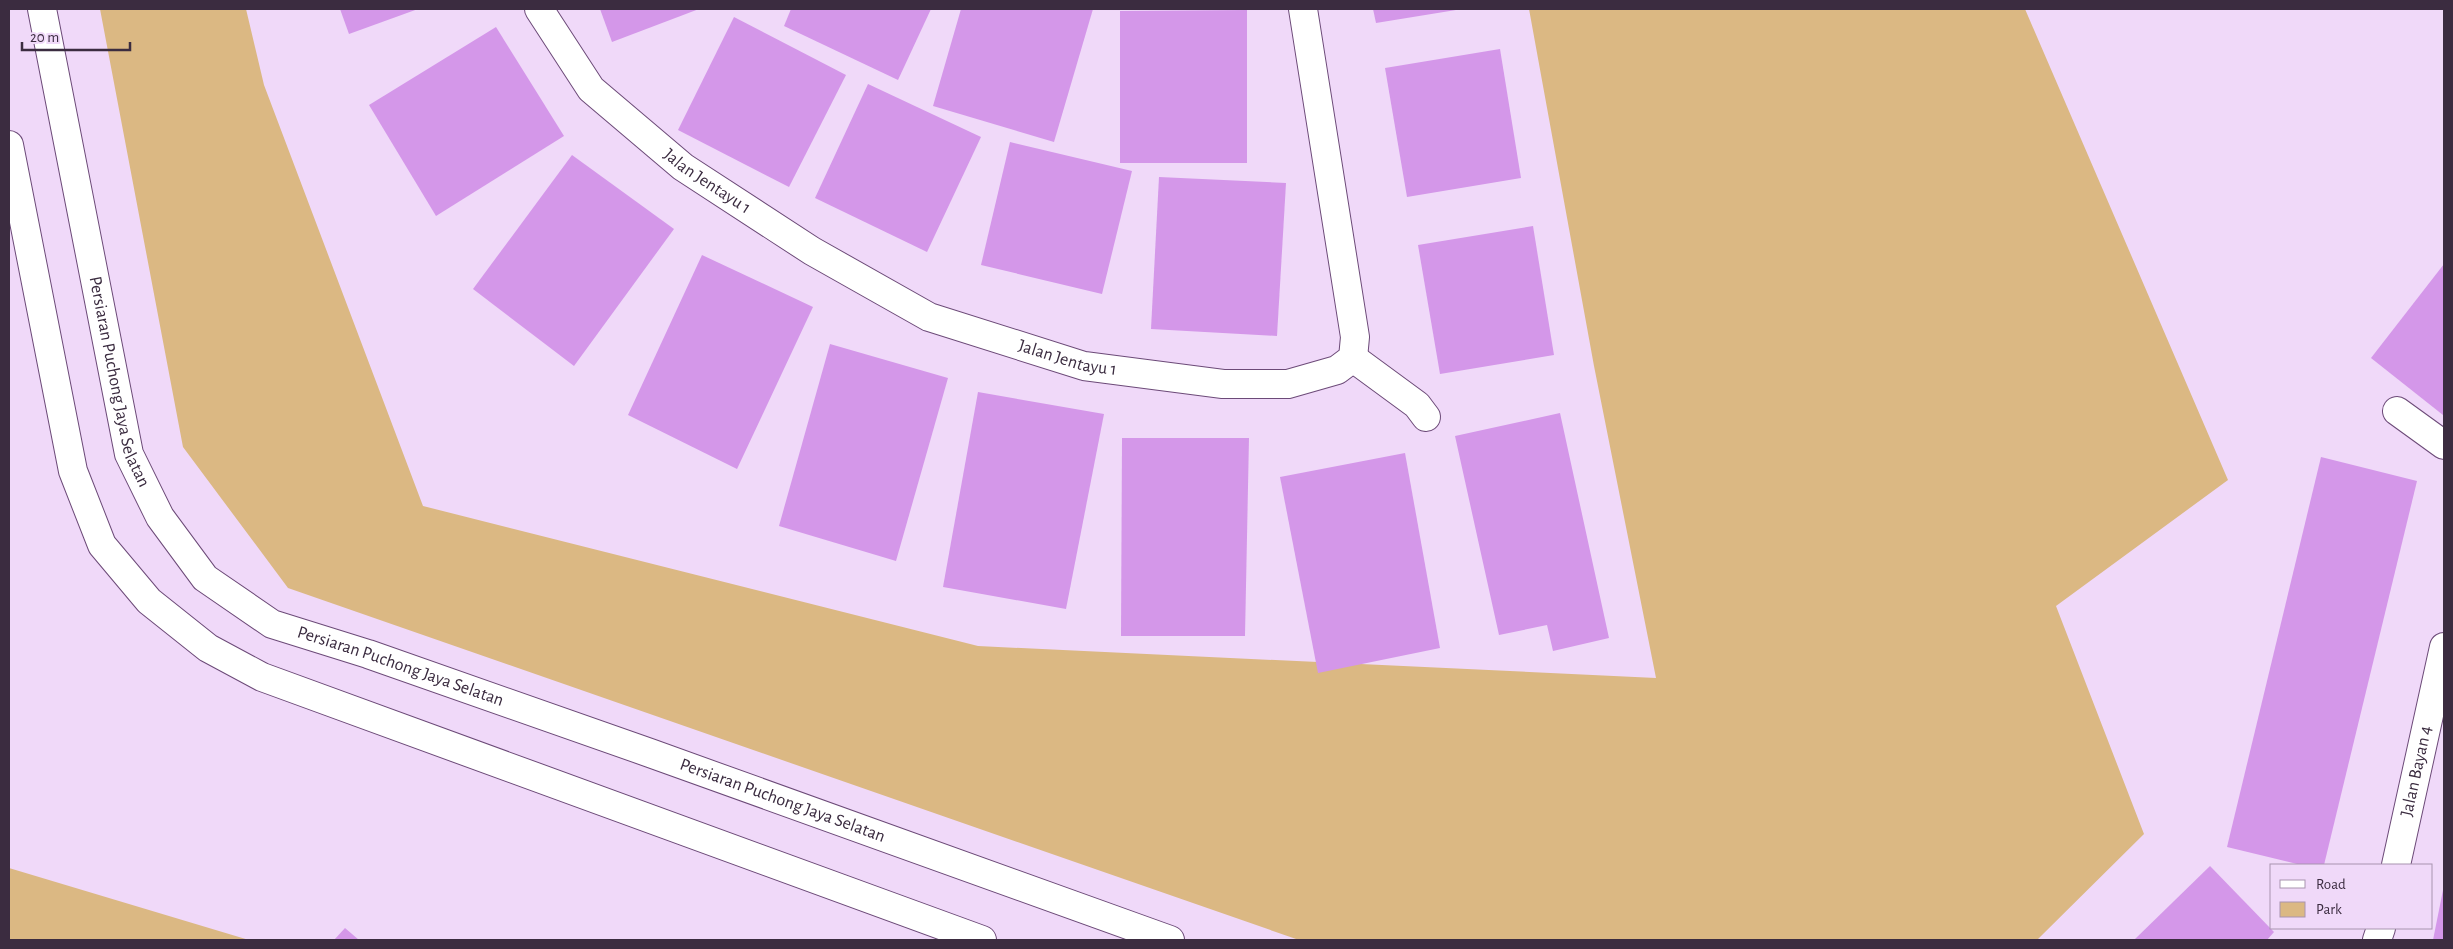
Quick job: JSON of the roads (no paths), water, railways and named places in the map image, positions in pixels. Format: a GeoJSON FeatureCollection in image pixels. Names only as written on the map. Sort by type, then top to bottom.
{"type":"FeatureCollection","features":[{"type":"Feature","properties":{"kind":"main road","name":"Persiaran Puchong Jaya Selatan"},"geometry":{"type":"LineString","coordinates":[[42,9],[129,454],[160,517],[206,578],[272,624],[368,654],[650,753],[1170,940]]}},
{"type":"Feature","properties":{"kind":"main road","name":"Jalan Jentayu 1"},"geometry":{"type":"LineString","coordinates":[[539,9],[591,89],[683,167],[812,251],[929,317],[1084,366],[1223,384],[1288,384],[1337,370],[1354,358]]}},
{"type":"Feature","properties":{"kind":"main road"},"geometry":{"type":"LineString","coordinates":[[1303,9],[1355,337],[1354,358],[1417,404],[1426,416]]}},
{"type":"Feature","properties":{"kind":"main road"},"geometry":{"type":"LineString","coordinates":[[9,145],[73,471],[102,545],[149,601],[208,648],[262,677],[982,940]]}},
{"type":"Feature","properties":{"kind":"main road"},"geometry":{"type":"LineString","coordinates":[[2397,411],[2444,445]]}},
{"type":"Feature","properties":{"kind":"main road","name":"Jalan Bayan 4"},"geometry":{"type":"LineString","coordinates":[[2396,864],[2444,646]]}}]}
